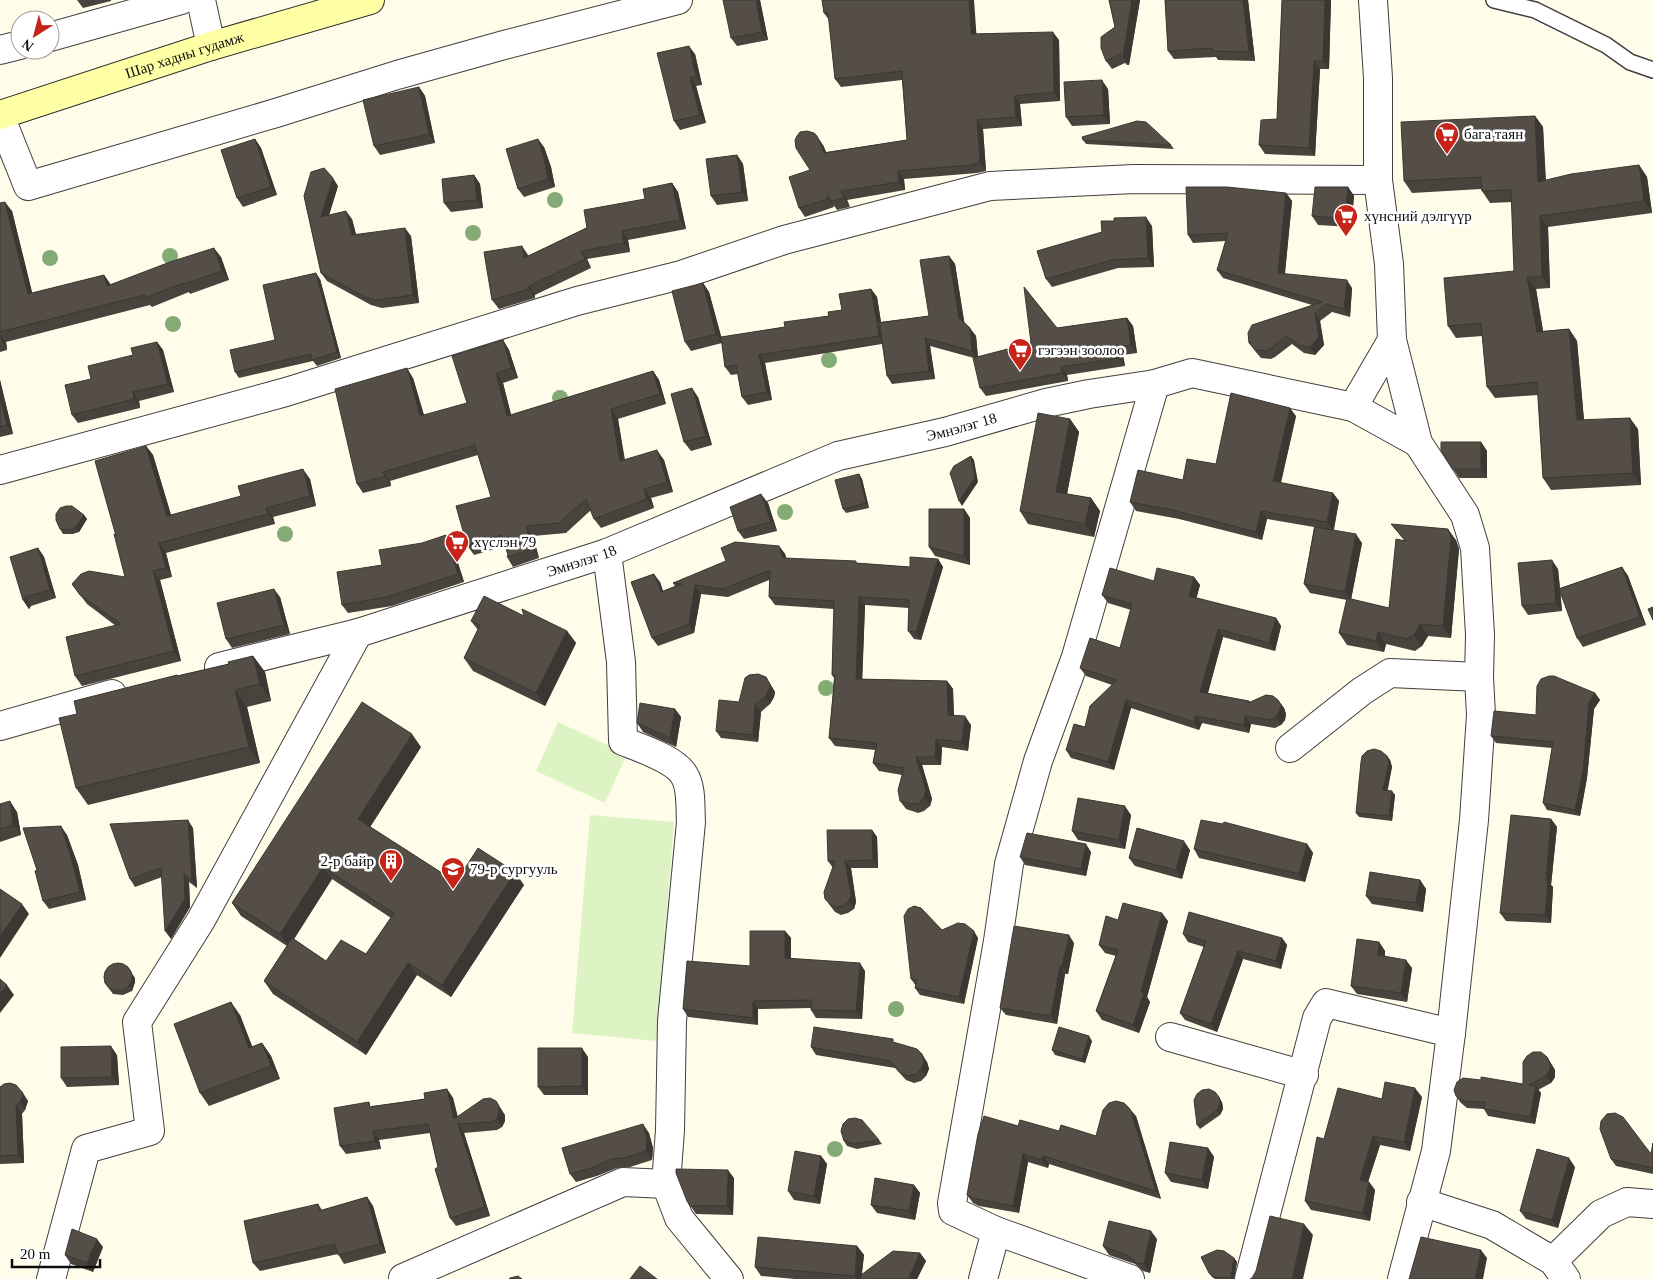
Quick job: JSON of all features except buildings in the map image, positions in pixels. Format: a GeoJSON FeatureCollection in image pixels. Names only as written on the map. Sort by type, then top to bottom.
{"type":"FeatureCollection","features":[{"type":"Feature","properties":{"kind":"main road","name":"Шар хадны гудамж"},"geometry":{"type":"LineString","coordinates":[[0,115],[211,46],[370,0]]}},
{"type":"Feature","properties":{"kind":"street"},"geometry":{"type":"LineString","coordinates":[[60,33],[181,0]]}},
{"type":"Feature","properties":{"kind":"street"},"geometry":{"type":"LineString","coordinates":[[201,0],[211,46]]}},
{"type":"Feature","properties":{"kind":"street"},"geometry":{"type":"LineString","coordinates":[[0,115],[28,186],[398,75],[592,10],[678,0]]}},
{"type":"Feature","properties":{"kind":"street"},"geometry":{"type":"LineString","coordinates":[[1373,0],[1378,78],[1378,180],[1389,264],[1392,340],[1418,443],[1465,515],[1475,548],[1480,635],[1479,677],[1481,715],[1474,820],[1451,1033],[1436,1151],[1402,1279]]}},
{"type":"Feature","properties":{"kind":"street"},"geometry":{"type":"LineString","coordinates":[[0,470],[286,392],[577,301],[681,275],[784,240],[990,186],[1134,179],[1378,180]]}},
{"type":"Feature","properties":{"kind":"street"},"geometry":{"type":"LineString","coordinates":[[1353,407],[1392,340]]}},
{"type":"Feature","properties":{"kind":"street","name":"Эмнэлэг 18"},"geometry":{"type":"LineString","coordinates":[[199,672],[358,633],[607,553],[838,456],[945,432],[1046,403],[1155,384],[1192,373],[1353,407],[1418,443]]}},
{"type":"Feature","properties":{"kind":"street"},"geometry":{"type":"LineString","coordinates":[[1130,1279],[996,1231],[953,1211],[952,1203],[998,941],[1009,864],[1038,761],[1076,657],[1155,384]]}},
{"type":"Feature","properties":{"kind":"street"},"geometry":{"type":"LineString","coordinates":[[607,553],[621,662],[624,741],[666,760],[678,768],[685,776],[688,789],[691,822],[672,1021],[670,1130],[666,1184],[678,1218],[728,1279]]}},
{"type":"Feature","properties":{"kind":"street"},"geometry":{"type":"LineString","coordinates":[[51,1279],[86,1149],[150,1131],[137,1022],[201,920],[358,633]]}},
{"type":"Feature","properties":{"kind":"street"},"geometry":{"type":"LineString","coordinates":[[1290,748],[1362,691],[1390,672],[1479,677]]}},
{"type":"Feature","properties":{"kind":"street"},"geometry":{"type":"LineString","coordinates":[[0,726],[133,689]]}},
{"type":"Feature","properties":{"kind":"street"},"geometry":{"type":"LineString","coordinates":[[1249,1279],[1304,1075],[1317,1018],[1326,1003],[1451,1033]]}},
{"type":"Feature","properties":{"kind":"street"},"geometry":{"type":"LineString","coordinates":[[1170,1036],[1304,1075]]}},
{"type":"Feature","properties":{"kind":"street"},"geometry":{"type":"LineString","coordinates":[[403,1278],[623,1182],[666,1184]]}},
{"type":"Feature","properties":{"kind":"street"},"geometry":{"type":"LineString","coordinates":[[1422,1202],[1492,1225],[1560,1270],[1601,1214],[1627,1202],[1653,1204]]}},
{"type":"Feature","properties":{"kind":"street"},"geometry":{"type":"LineString","coordinates":[[983,1279],[996,1231]]}},
{"type":"Feature","properties":{"kind":"lane"},"geometry":{"type":"LineString","coordinates":[[1494,0],[1536,10],[1606,45],[1630,62],[1653,70]]}},
{"type":"Feature","properties":{"kind":"green space"},"geometry":{"type":"Polygon","coordinates":[[[558,722],[627,754],[605,803],[536,771],[558,722]]]}},
{"type":"Feature","properties":{"kind":"green space"},"geometry":{"type":"Polygon","coordinates":[[[590,815],[674,822],[657,1041],[572,1033],[590,815]]]}},
{"type":"Feature","properties":{"kind":"place","name":"бага таян"},"geometry":{"type":"Point","coordinates":[1447,155]}},
{"type":"Feature","properties":{"kind":"place","name":"хүнсний дэлгүүр"},"geometry":{"type":"Point","coordinates":[1346,237]}},
{"type":"Feature","properties":{"kind":"place","name":"гэгээн зоолоо"},"geometry":{"type":"Point","coordinates":[1020,371]}},
{"type":"Feature","properties":{"kind":"place","name":"хүслэн 79"},"geometry":{"type":"Point","coordinates":[457,563]}},
{"type":"Feature","properties":{"kind":"place","name":"2-р байр"},"geometry":{"type":"Point","coordinates":[391,882]}},
{"type":"Feature","properties":{"kind":"place","name":"79-р сургууль"},"geometry":{"type":"Point","coordinates":[453,890]}}]}
